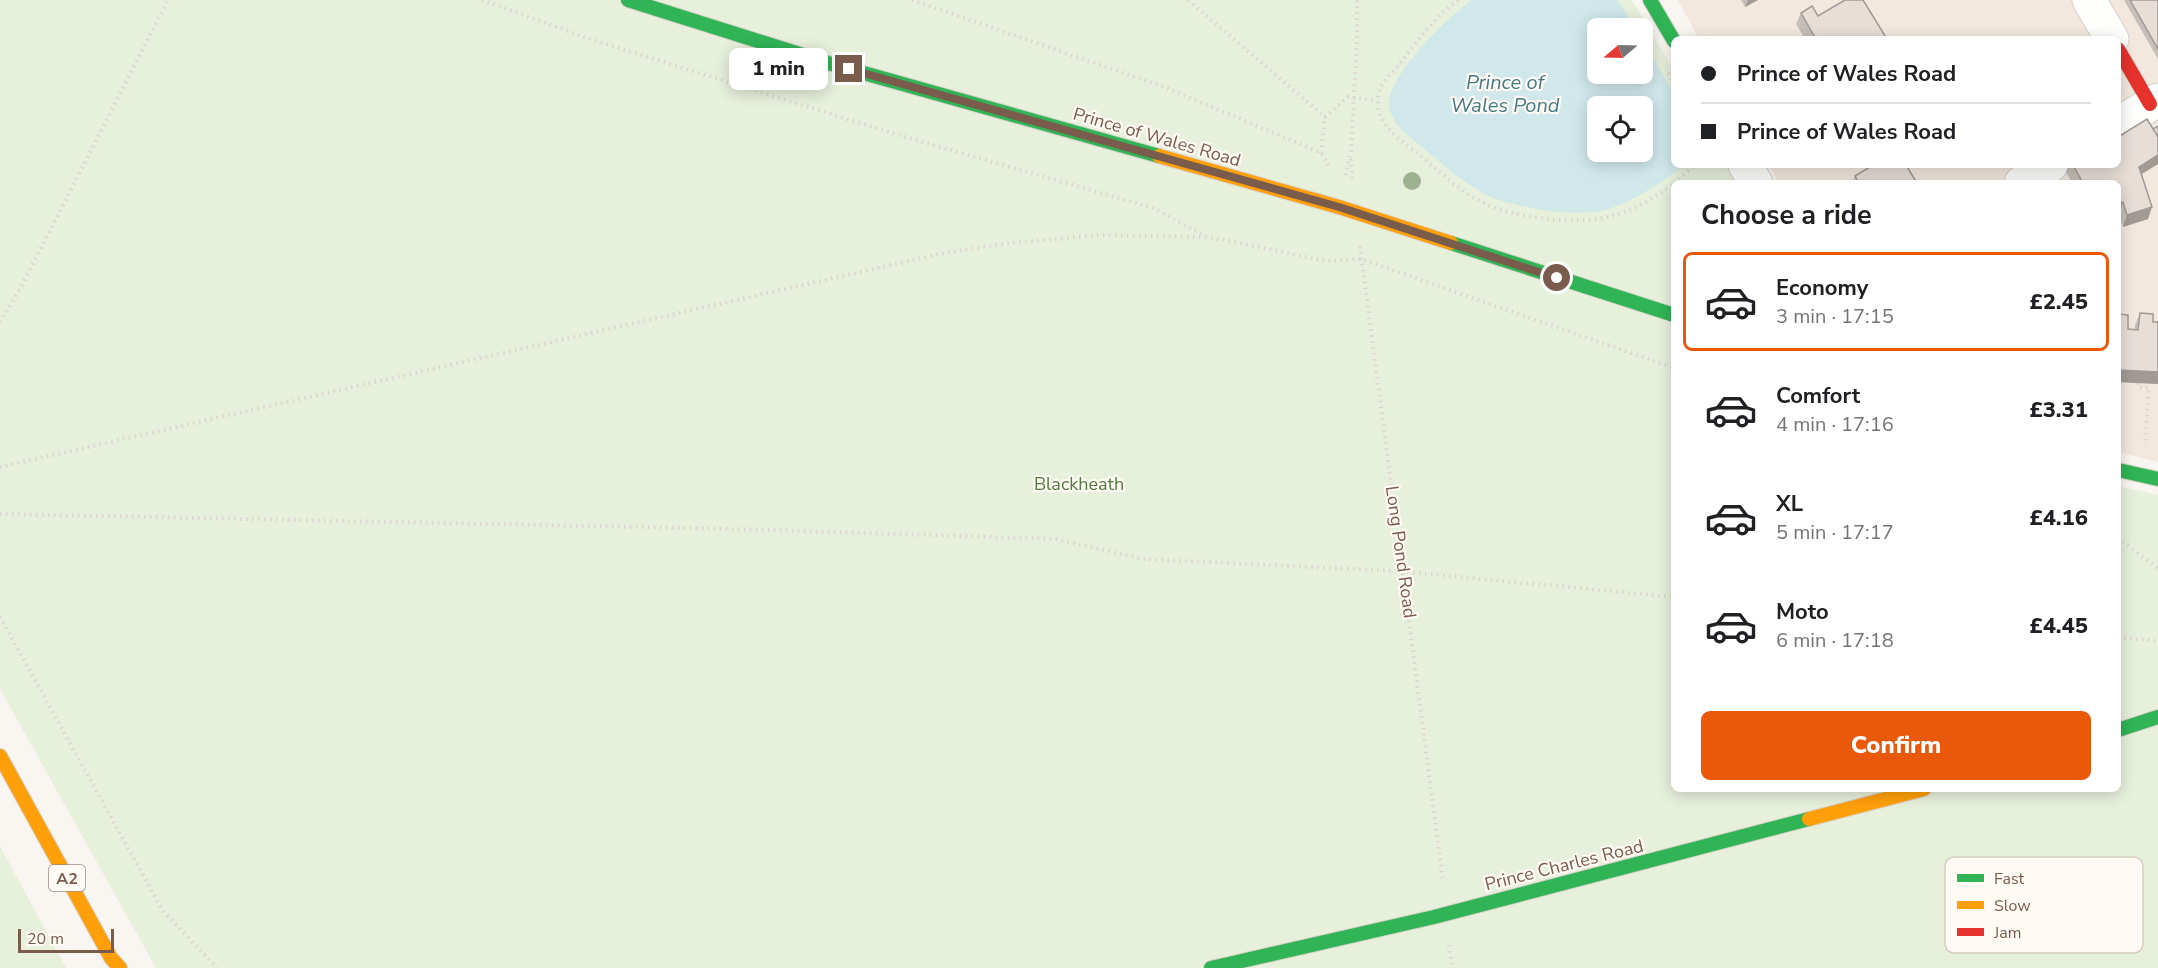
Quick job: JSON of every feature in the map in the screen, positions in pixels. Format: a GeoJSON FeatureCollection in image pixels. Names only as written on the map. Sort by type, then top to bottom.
{"type":"FeatureCollection","features":[{"type":"Feature","properties":{"kind":"main road","name":"Prince of Wales Road"},"geometry":{"type":"LineString","coordinates":[[628,0],[828,63],[1339,207],[1671,314]]}},
{"type":"Feature","properties":{"kind":"main road"},"geometry":{"type":"LineString","coordinates":[[1650,0],[1671,37]]}},
{"type":"Feature","properties":{"kind":"main road"},"geometry":{"type":"LineString","coordinates":[[2121,53],[2154,102]]}},
{"type":"Feature","properties":{"kind":"main road"},"geometry":{"type":"LineString","coordinates":[[2121,471],[2158,479]]}},
{"type":"Feature","properties":{"kind":"main road"},"geometry":{"type":"LineString","coordinates":[[2121,729],[2158,717]]}},
{"type":"Feature","properties":{"kind":"main road","name":"A2"},"geometry":{"type":"LineString","coordinates":[[0,756],[115,964]]}},
{"type":"Feature","properties":{"kind":"main road","name":"Prince Charles Road"},"geometry":{"type":"LineString","coordinates":[[1211,968],[1446,914],[1913,792]]}},
{"type":"Feature","properties":{"kind":"street"},"geometry":{"type":"LineString","coordinates":[[2089,0],[2110,36]]}},
{"type":"Feature","properties":{"kind":"street"},"geometry":{"type":"LineString","coordinates":[[2121,122],[2154,102]]}},
{"type":"Feature","properties":{"kind":"street"},"geometry":{"type":"LineString","coordinates":[[2026,180],[2046,168]]}},
{"type":"Feature","properties":{"kind":"path"},"geometry":{"type":"LineString","coordinates":[[0,322],[22,285],[168,0]]}},
{"type":"Feature","properties":{"kind":"path"},"geometry":{"type":"LineString","coordinates":[[482,0],[593,40],[891,132],[1153,208],[1208,238]]}},
{"type":"Feature","properties":{"kind":"path"},"geometry":{"type":"LineString","coordinates":[[912,0],[1167,88],[1321,153],[1328,163],[1330,178]]}},
{"type":"Feature","properties":{"kind":"path"},"geometry":{"type":"LineString","coordinates":[[1188,0],[1325,117]]}},
{"type":"Feature","properties":{"kind":"path"},"geometry":{"type":"LineString","coordinates":[[1352,185],[1351,153],[1357,0]]}},
{"type":"Feature","properties":{"kind":"path"},"geometry":{"type":"LineString","coordinates":[[1458,0],[1425,30],[1380,89],[1378,110],[1382,119],[1389,129],[1412,150],[1472,197],[1482,202],[1509,212],[1562,221],[1598,220],[1614,215],[1671,185]]}},
{"type":"Feature","properties":{"kind":"path"},"geometry":{"type":"LineString","coordinates":[[1321,153],[1325,117],[1348,97],[1378,101]]}},
{"type":"Feature","properties":{"kind":"path"},"geometry":{"type":"LineString","coordinates":[[1342,182],[1351,153]]}},
{"type":"Feature","properties":{"kind":"path"},"geometry":{"type":"LineString","coordinates":[[1678,180],[1692,168]]}},
{"type":"Feature","properties":{"kind":"path"},"geometry":{"type":"LineString","coordinates":[[0,467],[972,248],[1101,235],[1208,238],[1325,261],[1361,259],[1671,367]]}},
{"type":"Feature","properties":{"kind":"path","name":"Long Pond Road"},"geometry":{"type":"LineString","coordinates":[[1358,236],[1404,572],[1443,890]]}},
{"type":"Feature","properties":{"kind":"path"},"geometry":{"type":"LineString","coordinates":[[2138,383],[2138,387],[2149,388],[2144,448]]}},
{"type":"Feature","properties":{"kind":"path"},"geometry":{"type":"LineString","coordinates":[[0,514],[736,529],[1056,539],[1143,559],[1404,572],[1671,597]]}},
{"type":"Feature","properties":{"kind":"path"},"geometry":{"type":"LineString","coordinates":[[2121,540],[2158,568]]}},
{"type":"Feature","properties":{"kind":"path"},"geometry":{"type":"LineString","coordinates":[[0,616],[163,911],[217,968]]}},
{"type":"Feature","properties":{"kind":"path"},"geometry":{"type":"LineString","coordinates":[[2121,637],[2158,641]]}},
{"type":"Feature","properties":{"kind":"path"},"geometry":{"type":"LineString","coordinates":[[1449,940],[1452,968]]}},
{"type":"Feature","properties":{"kind":"shaded area"},"geometry":{"type":"Polygon","coordinates":[[[1678,0],[2158,0],[2158,462],[2121,453],[2121,180],[1777,180],[1771,168],[2121,168],[2121,36],[1697,36],[1678,0]]]}},
{"type":"Feature","properties":{"kind":"green space","name":"Blackheath"},"geometry":{"type":"Polygon","coordinates":[[[0,0],[1632,0],[1643,18],[1587,18],[1587,84],[1653,84],[1653,36],[1671,66],[1671,168],[1731,168],[1738,180],[1671,180],[1671,792],[2121,792],[2121,487],[2158,495],[2158,968],[156,968],[0,689],[0,0]]]}},
{"type":"Feature","properties":{"kind":"green space"},"geometry":{"type":"Polygon","coordinates":[[[0,846],[66,968],[0,968],[0,846]]]}},
{"type":"Feature","properties":{"kind":"water","name":"Prince of Wales Pond"},"geometry":{"type":"Polygon","coordinates":[[[1472,0],[1618,0],[1629,18],[1587,18],[1587,84],[1653,84],[1653,58],[1671,89],[1671,168],[1680,168],[1654,187],[1630,200],[1595,212],[1548,211],[1489,196],[1446,167],[1404,132],[1394,120],[1389,105],[1391,93],[1408,63],[1472,0]]]}},
{"type":"Feature","properties":{"kind":"building"},"geometry":{"type":"Polygon","coordinates":[[[1845,0],[1863,0],[1885,36],[1814,36],[1801,13],[1812,6],[1818,16],[1845,0]]]}},
{"type":"Feature","properties":{"kind":"building"},"geometry":{"type":"Polygon","coordinates":[[[2130,0],[2158,0],[2158,49],[2130,0]]]}},
{"type":"Feature","properties":{"kind":"building"},"geometry":{"type":"Polygon","coordinates":[[[2147,119],[2158,137],[2158,155],[2139,167],[2152,207],[2127,215],[2123,202],[2121,202],[2121,180],[2081,180],[2075,168],[2121,168],[2121,135],[2147,119]]]}},
{"type":"Feature","properties":{"kind":"building"},"geometry":{"type":"Polygon","coordinates":[[[2158,126],[2158,137],[2153,129],[2158,126]]]}},
{"type":"Feature","properties":{"kind":"building"},"geometry":{"type":"Polygon","coordinates":[[[1868,168],[1908,168],[1915,180],[1857,180],[1855,176],[1868,168]]]}},
{"type":"Feature","properties":{"kind":"building"},"geometry":{"type":"Polygon","coordinates":[[[2140,313],[2153,314],[2153,322],[2158,322],[2158,372],[2121,370],[2121,314],[2128,315],[2128,329],[2138,330],[2140,313]]]}},
{"type":"Feature","properties":{"kind":"traffic: fast"},"geometry":{"type":"LineString","coordinates":[[628,0],[828,63],[1159,156]]}},
{"type":"Feature","properties":{"kind":"traffic: fast"},"geometry":{"type":"LineString","coordinates":[[1650,0],[1671,36]]}},
{"type":"Feature","properties":{"kind":"traffic: fast"},"geometry":{"type":"LineString","coordinates":[[1451,243],[1671,314]]}},
{"type":"Feature","properties":{"kind":"traffic: fast"},"geometry":{"type":"LineString","coordinates":[[2121,471],[2158,479]]}},
{"type":"Feature","properties":{"kind":"traffic: fast"},"geometry":{"type":"LineString","coordinates":[[2121,729],[2158,717]]}},
{"type":"Feature","properties":{"kind":"traffic: fast"},"geometry":{"type":"LineString","coordinates":[[1211,968],[1434,917],[1809,819]]}},
{"type":"Feature","properties":{"kind":"traffic: slow"},"geometry":{"type":"LineString","coordinates":[[1159,156],[1339,207],[1451,243]]}},
{"type":"Feature","properties":{"kind":"traffic: slow"},"geometry":{"type":"LineString","coordinates":[[0,756],[111,958],[120,968]]}},
{"type":"Feature","properties":{"kind":"traffic: slow"},"geometry":{"type":"LineString","coordinates":[[1809,819],[1912,792]]}},
{"type":"Feature","properties":{"kind":"traffic: jam"},"geometry":{"type":"LineString","coordinates":[[2121,54],[2150,104]]}},
{"type":"Feature","properties":{"kind":"route"},"geometry":{"type":"LineString","coordinates":[[849,69],[1339,207],[1557,278]]}}]}
